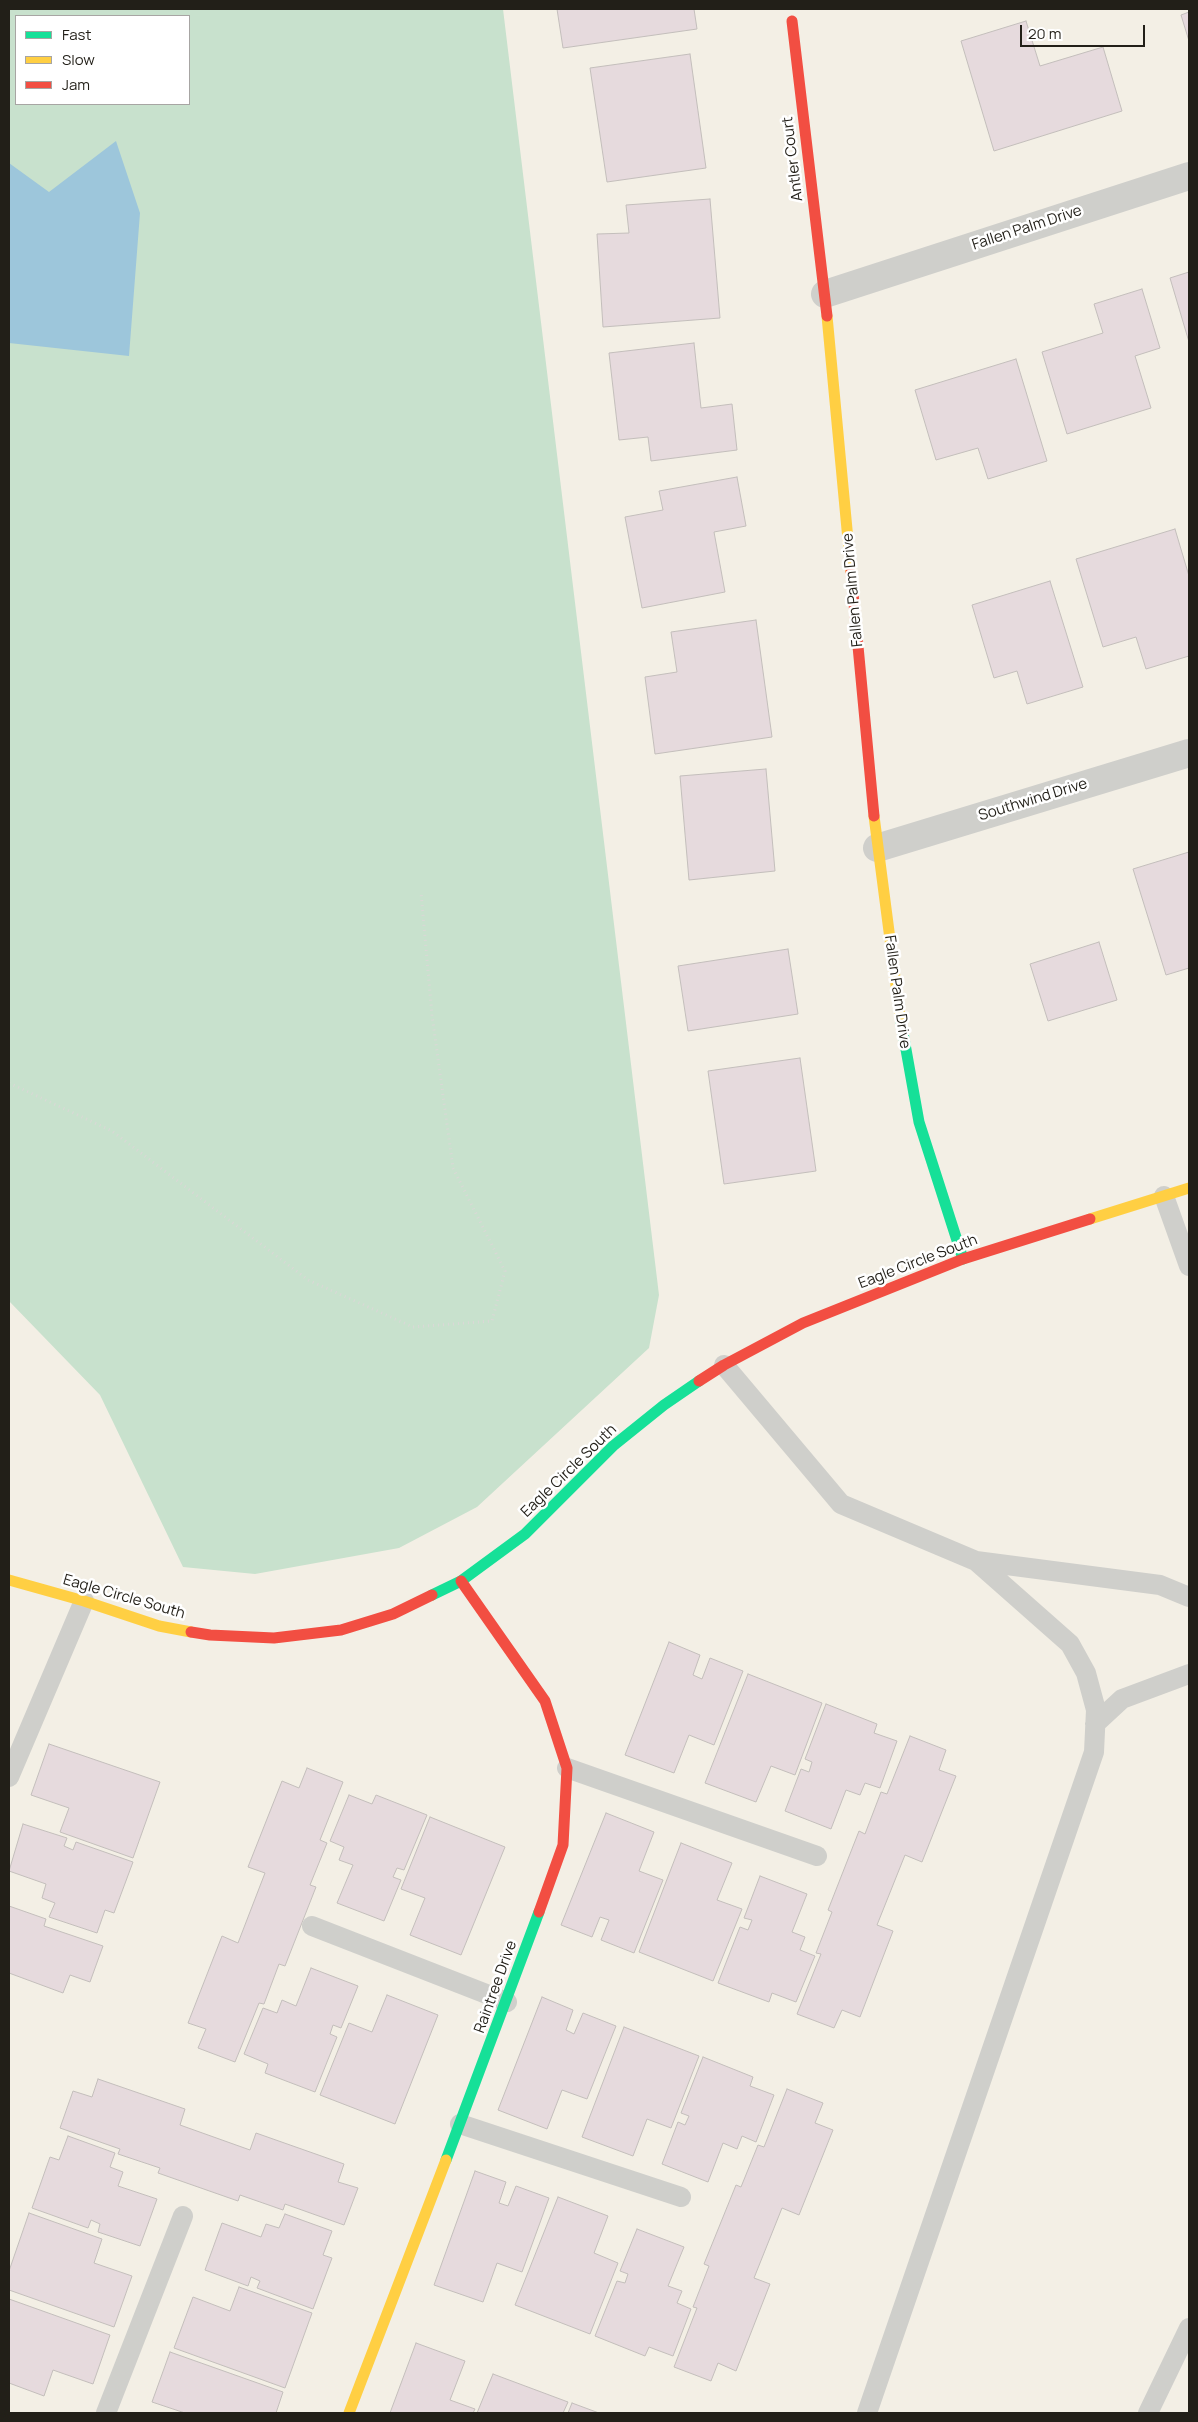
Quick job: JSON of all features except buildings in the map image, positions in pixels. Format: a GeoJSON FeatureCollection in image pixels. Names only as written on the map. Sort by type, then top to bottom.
{"type":"FeatureCollection","features":[{"type":"Feature","properties":{"kind":"street","name":"Antler Court"},"geometry":{"type":"LineString","coordinates":[[792,21],[825,294]]}},
{"type":"Feature","properties":{"kind":"street","name":"Fallen Palm Drive"},"geometry":{"type":"LineString","coordinates":[[963,1259],[919,1122],[902,1034],[878,848],[825,294],[1189,176]]}},
{"type":"Feature","properties":{"kind":"street","name":"Southwind Drive"},"geometry":{"type":"LineString","coordinates":[[878,848],[1189,753]]}},
{"type":"Feature","properties":{"kind":"street","name":"Eagle Circle South"},"geometry":{"type":"LineString","coordinates":[[9,1580],[84,1601],[159,1626],[210,1635],[274,1638],[341,1630],[393,1614],[462,1581],[525,1534],[613,1446],[664,1405],[724,1365],[803,1323],[963,1259],[1189,1188]]}},
{"type":"Feature","properties":{"kind":"street","name":"Raintree Drive"},"geometry":{"type":"LineString","coordinates":[[349,2413],[507,2002],[563,1845],[567,1768],[545,1701],[462,1581]]}},
{"type":"Feature","properties":{"kind":"lane"},"geometry":{"type":"LineString","coordinates":[[1164,1196],[1189,1266]]}},
{"type":"Feature","properties":{"kind":"lane"},"geometry":{"type":"LineString","coordinates":[[724,1365],[841,1504],[976,1561],[1160,1585],[1189,1597]]}},
{"type":"Feature","properties":{"kind":"lane"},"geometry":{"type":"LineString","coordinates":[[867,2413],[1094,1752],[1096,1710],[1086,1673],[1070,1644],[976,1561]]}},
{"type":"Feature","properties":{"kind":"lane"},"geometry":{"type":"LineString","coordinates":[[9,1777],[84,1601]]}},
{"type":"Feature","properties":{"kind":"lane"},"geometry":{"type":"LineString","coordinates":[[1095,1724],[1122,1699],[1189,1674]]}},
{"type":"Feature","properties":{"kind":"lane"},"geometry":{"type":"LineString","coordinates":[[567,1768],[817,1856]]}},
{"type":"Feature","properties":{"kind":"lane"},"geometry":{"type":"LineString","coordinates":[[312,1926],[507,2002]]}},
{"type":"Feature","properties":{"kind":"lane"},"geometry":{"type":"LineString","coordinates":[[460,2124],[681,2197]]}},
{"type":"Feature","properties":{"kind":"lane"},"geometry":{"type":"LineString","coordinates":[[106,2413],[183,2216]]}},
{"type":"Feature","properties":{"kind":"lane"},"geometry":{"type":"LineString","coordinates":[[1148,2413],[1189,2328]]}},
{"type":"Feature","properties":{"kind":"path"},"geometry":{"type":"LineString","coordinates":[[9,1083],[112,1131],[308,1280],[413,1327],[492,1321],[505,1271],[453,1168],[432,1015],[420,892]]}},
{"type":"Feature","properties":{"kind":"green space"},"geometry":{"type":"Polygon","coordinates":[[[9,9],[503,9],[659,1295],[649,1348],[477,1507],[399,1548],[255,1574],[183,1567],[100,1395],[9,1301],[9,9]]]}},
{"type":"Feature","properties":{"kind":"water"},"geometry":{"type":"Polygon","coordinates":[[[116,141],[140,213],[129,356],[9,343],[9,163],[49,192],[116,141]]]}},
{"type":"Feature","properties":{"kind":"traffic: fast"},"geometry":{"type":"LineString","coordinates":[[900,1016],[919,1122],[963,1259]]}},
{"type":"Feature","properties":{"kind":"traffic: fast"},"geometry":{"type":"LineString","coordinates":[[432,1595],[461,1581],[525,1534],[613,1446],[664,1405],[699,1381]]}},
{"type":"Feature","properties":{"kind":"traffic: fast"},"geometry":{"type":"LineString","coordinates":[[446,2160],[539,1912]]}},
{"type":"Feature","properties":{"kind":"traffic: slow"},"geometry":{"type":"LineString","coordinates":[[827,316],[851,572]]}},
{"type":"Feature","properties":{"kind":"traffic: slow"},"geometry":{"type":"LineString","coordinates":[[874,816],[900,1016]]}},
{"type":"Feature","properties":{"kind":"traffic: slow"},"geometry":{"type":"LineString","coordinates":[[1090,1219],[1189,1188]]}},
{"type":"Feature","properties":{"kind":"traffic: slow"},"geometry":{"type":"LineString","coordinates":[[9,1580],[84,1601],[159,1626],[191,1632]]}},
{"type":"Feature","properties":{"kind":"traffic: slow"},"geometry":{"type":"LineString","coordinates":[[349,2413],[446,2160]]}},
{"type":"Feature","properties":{"kind":"traffic: jam"},"geometry":{"type":"LineString","coordinates":[[792,21],[827,316]]}},
{"type":"Feature","properties":{"kind":"traffic: jam"},"geometry":{"type":"LineString","coordinates":[[851,572],[874,816]]}},
{"type":"Feature","properties":{"kind":"traffic: jam"},"geometry":{"type":"LineString","coordinates":[[699,1381],[724,1365],[803,1323],[963,1259],[1090,1219]]}},
{"type":"Feature","properties":{"kind":"traffic: jam"},"geometry":{"type":"LineString","coordinates":[[461,1581],[545,1701],[567,1768],[563,1845],[539,1912]]}},
{"type":"Feature","properties":{"kind":"traffic: jam"},"geometry":{"type":"LineString","coordinates":[[191,1632],[210,1635],[274,1638],[341,1630],[393,1614],[432,1595]]}}]}
